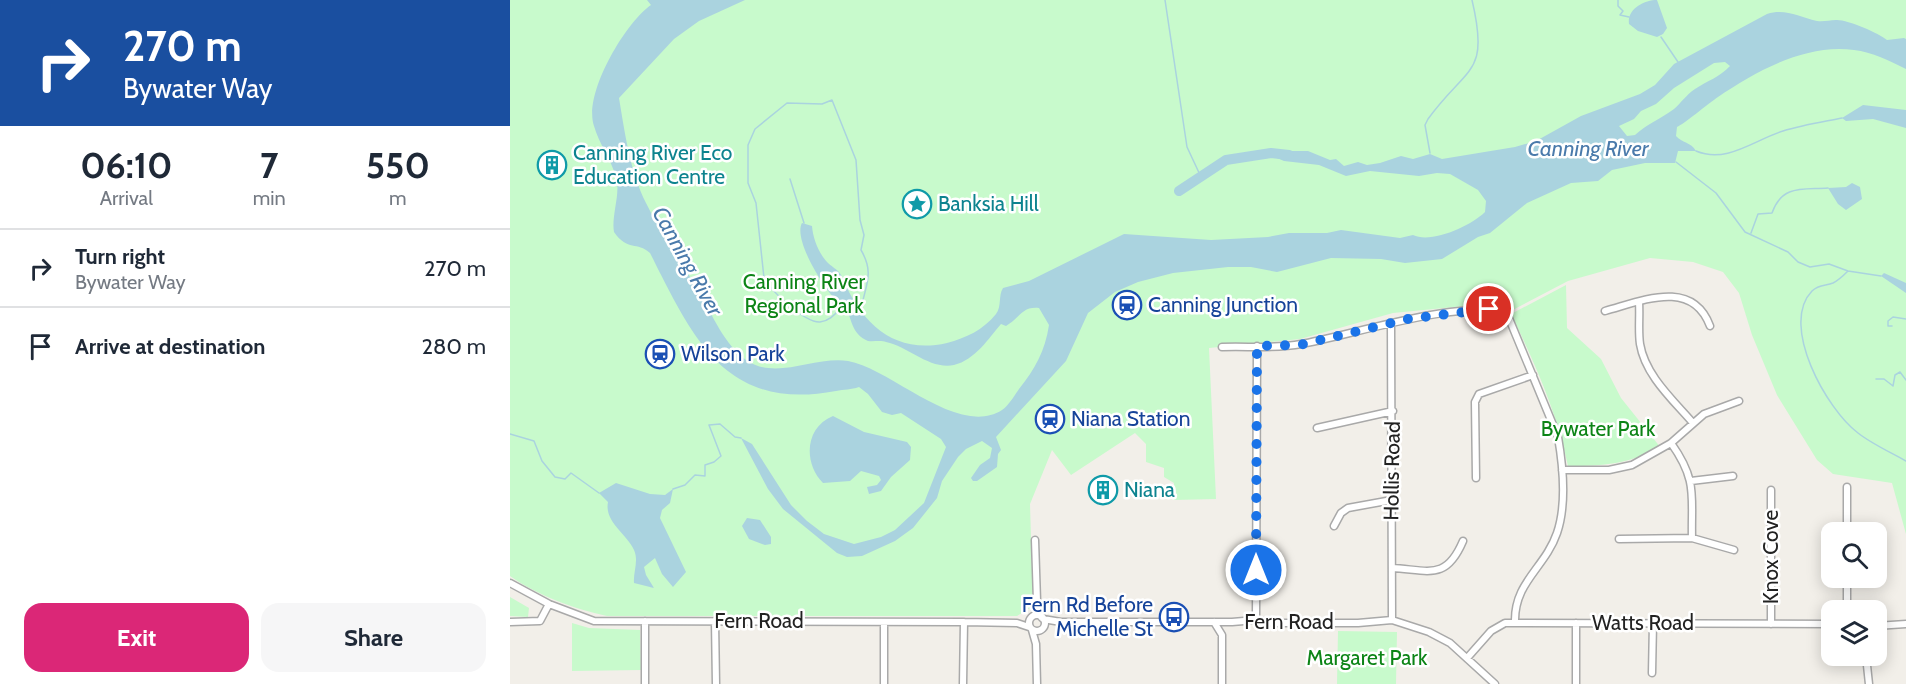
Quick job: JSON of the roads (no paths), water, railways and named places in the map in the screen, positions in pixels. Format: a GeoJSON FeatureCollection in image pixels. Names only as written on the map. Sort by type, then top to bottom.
{"type":"FeatureCollection","features":[{"type":"Feature","properties":{"kind":"street"},"geometry":{"type":"LineString","coordinates":[[1605,311],[1656,297],[1685,299],[1697,305],[1710,326]]}},
{"type":"Feature","properties":{"kind":"street"},"geometry":{"type":"LineString","coordinates":[[1639,302],[1639,336],[1644,358],[1658,381],[1692,423]]}},
{"type":"Feature","properties":{"kind":"street"},"geometry":{"type":"LineString","coordinates":[[1222,347],[1300,345],[1390,322],[1489,309],[1498,311],[1513,323],[1558,436],[1562,470],[1562,501],[1557,533],[1549,550],[1517,597],[1515,622]]}},
{"type":"Feature","properties":{"kind":"street","name":"Hollis Road"},"geometry":{"type":"LineString","coordinates":[[1390,322],[1393,411],[1392,620]]}},
{"type":"Feature","properties":{"kind":"street"},"geometry":{"type":"LineString","coordinates":[[1256,620],[1257,346]]}},
{"type":"Feature","properties":{"kind":"street"},"geometry":{"type":"LineString","coordinates":[[1476,478],[1475,402],[1479,394],[1533,375]]}},
{"type":"Feature","properties":{"kind":"street"},"geometry":{"type":"LineString","coordinates":[[1562,470],[1609,470],[1632,465],[1671,443],[1704,414],[1739,400]]}},
{"type":"Feature","properties":{"kind":"street"},"geometry":{"type":"LineString","coordinates":[[1317,428],[1393,411]]}},
{"type":"Feature","properties":{"kind":"street"},"geometry":{"type":"LineString","coordinates":[[1671,443],[1690,481],[1694,510],[1692,538]]}},
{"type":"Feature","properties":{"kind":"street"},"geometry":{"type":"LineString","coordinates":[[1690,481],[1732,476]]}},
{"type":"Feature","properties":{"kind":"street"},"geometry":{"type":"LineString","coordinates":[[1847,487],[1847,522]]}},
{"type":"Feature","properties":{"kind":"street","name":"Knox Cove"},"geometry":{"type":"LineString","coordinates":[[1771,490],[1771,624]]}},
{"type":"Feature","properties":{"kind":"street"},"geometry":{"type":"LineString","coordinates":[[1334,526],[1341,513],[1348,508],[1392,500]]}},
{"type":"Feature","properties":{"kind":"street"},"geometry":{"type":"LineString","coordinates":[[1619,539],[1692,538],[1734,550]]}},
{"type":"Feature","properties":{"kind":"street"},"geometry":{"type":"LineString","coordinates":[[1035,540],[1037,618],[1042,628],[1036,644]]}},
{"type":"Feature","properties":{"kind":"street"},"geometry":{"type":"LineString","coordinates":[[1392,568],[1440,570],[1454,560],[1463,541]]}},
{"type":"Feature","properties":{"kind":"street","name":"Fern Road"},"geometry":{"type":"LineString","coordinates":[[510,583],[549,604],[594,621],[1017,623],[1037,618],[1061,622],[1256,620],[1276,623],[1358,623],[1392,620],[1444,639],[1468,657],[1495,684]]}},
{"type":"Feature","properties":{"kind":"street"},"geometry":{"type":"LineString","coordinates":[[510,622],[540,621],[549,604]]}},
{"type":"Feature","properties":{"kind":"street"},"geometry":{"type":"LineString","coordinates":[[1036,684],[1036,644],[1031,628],[1037,618]]}},
{"type":"Feature","properties":{"kind":"street"},"geometry":{"type":"LineString","coordinates":[[645,621],[645,684]]}},
{"type":"Feature","properties":{"kind":"street"},"geometry":{"type":"LineString","coordinates":[[715,621],[716,684]]}},
{"type":"Feature","properties":{"kind":"street"},"geometry":{"type":"LineString","coordinates":[[884,622],[884,684]]}},
{"type":"Feature","properties":{"kind":"street"},"geometry":{"type":"LineString","coordinates":[[963,684],[964,622]]}},
{"type":"Feature","properties":{"kind":"street","name":"Fern Road"},"geometry":{"type":"LineString","coordinates":[[1017,623],[1031,628],[1042,628],[1061,622]]}},
{"type":"Feature","properties":{"kind":"street"},"geometry":{"type":"LineString","coordinates":[[1214,622],[1220,628],[1222,684]]}},
{"type":"Feature","properties":{"kind":"street","name":"Watts Road"},"geometry":{"type":"LineString","coordinates":[[1468,657],[1497,626],[1515,622],[1821,624]]}},
{"type":"Feature","properties":{"kind":"street"},"geometry":{"type":"LineString","coordinates":[[1576,623],[1576,684]]}},
{"type":"Feature","properties":{"kind":"street"},"geometry":{"type":"LineString","coordinates":[[1652,673],[1653,623]]}},
{"type":"Feature","properties":{"kind":"street"},"geometry":{"type":"LineString","coordinates":[[1887,625],[1906,624]]}},
{"type":"Feature","properties":{"kind":"street"},"geometry":{"type":"LineString","coordinates":[[1867,666],[1869,684]]}},
{"type":"Feature","properties":{"kind":"water","name":"Canning River"},"geometry":{"type":"Polygon","coordinates":[[[647,0],[745,0],[699,21],[674,39],[619,98],[626,139],[640,191],[720,329],[738,354],[758,366],[770,368],[835,360],[848,361],[884,376],[946,409],[966,415],[985,416],[1007,406],[1038,359],[1049,325],[1039,308],[1025,311],[1006,326],[1001,324],[975,354],[954,365],[936,364],[884,341],[868,341],[858,334],[846,309],[830,294],[817,274],[805,251],[800,230],[802,223],[812,226],[815,241],[822,255],[840,273],[860,310],[871,322],[896,340],[928,346],[961,339],[986,325],[998,311],[1003,288],[1029,281],[1124,234],[1211,240],[1268,237],[1289,233],[1327,233],[1341,230],[1400,238],[1413,235],[1430,237],[1461,228],[1485,212],[1486,201],[1478,190],[1450,174],[1437,173],[1419,176],[1370,171],[1346,176],[1319,165],[1284,161],[1277,158],[1276,153],[1280,151],[1308,151],[1330,160],[1336,159],[1344,166],[1358,162],[1367,165],[1380,163],[1401,156],[1413,159],[1430,154],[1442,159],[1515,147],[1536,141],[1581,116],[1640,94],[1655,85],[1674,64],[1774,12],[1817,21],[1847,22],[1870,30],[1887,40],[1904,38],[1906,39],[1906,69],[1874,55],[1854,50],[1818,51],[1783,61],[1733,87],[1677,127],[1676,136],[1696,151],[1678,151],[1675,163],[1645,163],[1612,170],[1598,181],[1571,183],[1527,203],[1490,233],[1478,237],[1442,259],[1405,263],[1381,259],[1331,258],[1277,272],[1251,267],[1228,267],[1173,273],[1138,282],[1115,292],[1088,313],[1066,361],[996,437],[1001,450],[998,454],[997,467],[977,481],[973,481],[971,478],[980,465],[990,458],[992,448],[982,441],[966,449],[942,481],[937,498],[913,528],[895,541],[862,556],[847,557],[837,553],[783,509],[768,489],[741,438],[752,444],[791,505],[807,521],[824,534],[854,544],[881,537],[895,530],[924,503],[946,447],[941,439],[901,413],[892,415],[882,412],[868,394],[859,387],[798,395],[766,390],[740,379],[718,362],[698,340],[650,253],[641,247],[624,242],[614,232],[616,177],[594,126],[592,112],[600,78],[609,60],[630,27],[651,5],[647,0]],[[1725,62],[1714,63],[1674,88],[1656,104],[1641,111],[1634,119],[1619,126],[1627,136],[1635,135],[1674,109],[1695,89],[1730,66],[1725,62]]]}},
{"type":"Feature","properties":{"kind":"water"},"geometry":{"type":"Polygon","coordinates":[[[1657,0],[1667,28],[1657,37],[1638,31],[1629,24],[1629,19],[1637,6],[1657,0]]]}},
{"type":"Feature","properties":{"kind":"water"},"geometry":{"type":"Polygon","coordinates":[[[1863,105],[1906,110],[1906,128],[1873,119],[1846,121],[1842,118],[1863,105]]]}},
{"type":"Feature","properties":{"kind":"water"},"geometry":{"type":"Polygon","coordinates":[[[1852,183],[1860,187],[1862,199],[1846,210],[1838,204],[1828,188],[1846,187],[1852,183]]]}},
{"type":"Feature","properties":{"kind":"water"},"geometry":{"type":"Polygon","coordinates":[[[1884,273],[1906,283],[1906,293],[1881,276],[1884,273]]]}},
{"type":"Feature","properties":{"kind":"water"},"geometry":{"type":"Polygon","coordinates":[[[833,416],[864,432],[907,442],[911,447],[910,460],[891,477],[881,491],[869,494],[867,487],[877,485],[881,480],[879,476],[861,471],[850,481],[823,483],[817,475],[810,456],[812,437],[824,421],[833,416]]]}},
{"type":"Feature","properties":{"kind":"water"},"geometry":{"type":"Polygon","coordinates":[[[616,483],[650,494],[665,495],[673,489],[670,503],[662,510],[660,518],[686,572],[673,587],[662,574],[655,558],[644,567],[654,588],[634,583],[636,558],[634,550],[609,516],[608,502],[599,493],[616,483]]]}},
{"type":"Feature","properties":{"kind":"water"},"geometry":{"type":"Polygon","coordinates":[[[747,518],[760,520],[771,537],[771,544],[765,545],[749,539],[742,526],[747,518]]]}},
{"type":"Feature","properties":{"kind":"waterway"},"geometry":{"type":"LineString","coordinates":[[1165,0],[1187,147],[1201,177]]}},
{"type":"Feature","properties":{"kind":"waterway"},"geometry":{"type":"LineString","coordinates":[[1430,153],[1425,125],[1442,101],[1464,78],[1476,57],[1477,25],[1472,0]]}},
{"type":"Feature","properties":{"kind":"waterway"},"geometry":{"type":"LineString","coordinates":[[1618,0],[1618,6],[1623,11],[1620,15],[1629,17]]}},
{"type":"Feature","properties":{"kind":"waterway"},"geometry":{"type":"LineString","coordinates":[[1661,37],[1678,62]]}},
{"type":"Feature","properties":{"kind":"waterway"},"geometry":{"type":"LineString","coordinates":[[843,306],[827,320],[814,321],[789,305],[764,278],[756,203],[748,183],[748,145],[755,129],[787,103],[822,104],[832,100],[856,160],[860,220],[864,235],[861,250],[868,273],[861,310]]}},
{"type":"Feature","properties":{"kind":"waterway"},"geometry":{"type":"LineString","coordinates":[[1696,151],[1719,155],[1730,153],[1783,131],[1842,118]]}},
{"type":"Feature","properties":{"kind":"waterway"},"geometry":{"type":"LineString","coordinates":[[1179,191],[1226,160],[1271,153],[1289,155]]}},
{"type":"Feature","properties":{"kind":"waterway"},"geometry":{"type":"LineString","coordinates":[[1676,162],[1716,193],[1745,232],[1788,252],[1798,262],[1810,267],[1829,264],[1848,271],[1881,276]]}},
{"type":"Feature","properties":{"kind":"waterway"},"geometry":{"type":"LineString","coordinates":[[790,179],[804,223]]}},
{"type":"Feature","properties":{"kind":"waterway"},"geometry":{"type":"LineString","coordinates":[[1751,233],[1758,214],[1772,213],[1776,204],[1788,193],[1802,189],[1828,188]]}},
{"type":"Feature","properties":{"kind":"waterway"},"geometry":{"type":"LineString","coordinates":[[1848,271],[1835,282],[1817,287],[1803,306],[1801,324],[1804,345],[1821,387],[1846,422],[1869,441],[1906,461]]}},
{"type":"Feature","properties":{"kind":"waterway"},"geometry":{"type":"LineString","coordinates":[[1892,326],[1888,326],[1888,321],[1893,317],[1906,319]]}},
{"type":"Feature","properties":{"kind":"waterway"},"geometry":{"type":"LineString","coordinates":[[1876,379],[1884,379],[1893,386],[1895,375],[1900,372],[1906,380]]}},
{"type":"Feature","properties":{"kind":"waterway"},"geometry":{"type":"LineString","coordinates":[[673,489],[685,485],[695,475],[705,476],[705,465],[721,456],[709,425],[720,424],[735,437],[741,438]]}},
{"type":"Feature","properties":{"kind":"waterway"},"geometry":{"type":"LineString","coordinates":[[510,434],[534,441],[542,461],[555,477],[565,479],[571,473],[599,493]]}},
{"type":"Feature","properties":{"kind":"place","name":"Canning River Eco Education Centre"},"geometry":{"type":"Point","coordinates":[552,165]}},
{"type":"Feature","properties":{"kind":"place","name":"Banksia Hill"},"geometry":{"type":"Point","coordinates":[917,204]}},
{"type":"Feature","properties":{"kind":"place","name":"Canning Junction"},"geometry":{"type":"Point","coordinates":[1127,305]}},
{"type":"Feature","properties":{"kind":"place","name":"Wilson Park"},"geometry":{"type":"Point","coordinates":[660,354]}},
{"type":"Feature","properties":{"kind":"place","name":"Niana Station"},"geometry":{"type":"Point","coordinates":[1050,419]}},
{"type":"Feature","properties":{"kind":"place","name":"Niana"},"geometry":{"type":"Point","coordinates":[1103,490]}},
{"type":"Feature","properties":{"kind":"place","name":"Fern Rd Before Michelle St"},"geometry":{"type":"Point","coordinates":[1174,617]}},
{"type":"Feature","properties":{"kind":"park label","name":"Canning River Regional Park"},"geometry":{"type":"Point","coordinates":[804,294]}},
{"type":"Feature","properties":{"kind":"park label","name":"Bywater Park"},"geometry":{"type":"Point","coordinates":[1598,429]}},
{"type":"Feature","properties":{"kind":"park label","name":"Margaret Park"},"geometry":{"type":"Point","coordinates":[1367,658]}}]}
